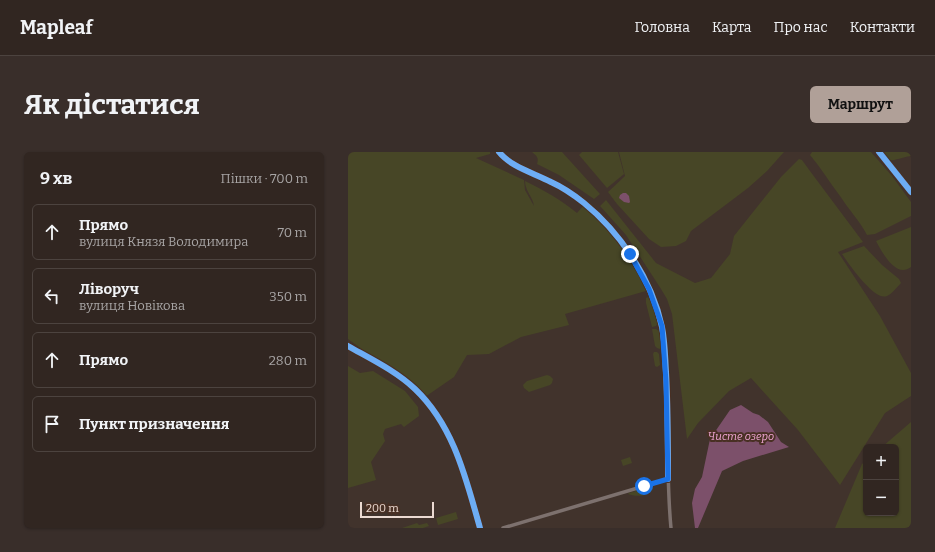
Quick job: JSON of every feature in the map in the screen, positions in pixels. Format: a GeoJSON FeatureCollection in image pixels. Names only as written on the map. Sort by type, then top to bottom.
{"type":"FeatureCollection","features":[{"type":"Feature","properties":{"kind":"street"},"geometry":{"type":"LineString","coordinates":[[499,152],[504,158],[515,165],[552,182],[584,203],[600,217],[617,236],[630,254],[649,289],[662,326],[667,392],[668,479],[671,528]]}},
{"type":"Feature","properties":{"kind":"street"},"geometry":{"type":"LineString","coordinates":[[879,152],[911,192]]}},
{"type":"Feature","properties":{"kind":"street"},"geometry":{"type":"LineString","coordinates":[[348,346],[392,372],[407,383],[421,395],[432,410],[450,438],[457,453],[480,528]]}},
{"type":"Feature","properties":{"kind":"street"},"geometry":{"type":"LineString","coordinates":[[503,528],[668,479]]}},
{"type":"Feature","properties":{"kind":"shaded area"},"geometry":{"type":"Polygon","coordinates":[[[348,152],[490,152],[490,154],[476,158],[524,180],[525,190],[534,206],[526,188],[525,181],[565,204],[577,213],[583,206],[586,208],[604,226],[620,246],[634,267],[646,291],[565,314],[569,325],[521,337],[489,354],[467,355],[454,377],[425,397],[417,389],[348,339],[348,152]]]}},
{"type":"Feature","properties":{"kind":"shaded area"},"geometry":{"type":"Polygon","coordinates":[[[532,152],[562,152],[600,194],[594,199],[559,175],[537,164],[537,157],[532,152]]]}},
{"type":"Feature","properties":{"kind":"shaded area"},"geometry":{"type":"Polygon","coordinates":[[[582,152],[618,152],[624,174],[607,188],[579,155],[582,152]]]}},
{"type":"Feature","properties":{"kind":"shaded area"},"geometry":{"type":"Polygon","coordinates":[[[619,152],[784,152],[767,171],[748,188],[691,231],[686,241],[676,246],[661,247],[649,239],[608,192],[625,176],[619,152]]]}},
{"type":"Feature","properties":{"kind":"shaded area"},"geometry":{"type":"Polygon","coordinates":[[[812,152],[871,152],[892,176],[911,202],[911,216],[875,234],[867,235],[810,155],[812,152]]]}},
{"type":"Feature","properties":{"kind":"shaded area"},"geometry":{"type":"Polygon","coordinates":[[[876,152],[911,152],[911,156],[888,160],[880,157],[876,152]]]}},
{"type":"Feature","properties":{"kind":"shaded area"},"geometry":{"type":"Polygon","coordinates":[[[799,159],[802,160],[863,242],[838,252],[880,316],[911,373],[911,396],[885,413],[866,444],[863,444],[863,448],[840,485],[798,430],[751,378],[729,391],[698,423],[687,439],[672,314],[667,299],[626,235],[600,206],[606,200],[656,263],[695,283],[711,278],[730,254],[734,236],[781,177],[799,159]]]}},
{"type":"Feature","properties":{"kind":"shaded area"},"geometry":{"type":"Polygon","coordinates":[[[911,227],[911,267],[905,270],[900,270],[890,263],[876,241],[911,227]]]}},
{"type":"Feature","properties":{"kind":"shaded area"},"geometry":{"type":"Polygon","coordinates":[[[864,246],[882,265],[899,279],[901,283],[887,296],[882,296],[869,288],[842,254],[864,246]]]}},
{"type":"Feature","properties":{"kind":"shaded area"},"geometry":{"type":"Polygon","coordinates":[[[648,297],[653,305],[658,323],[656,326],[652,327],[646,303],[646,298],[648,297]]]}},
{"type":"Feature","properties":{"kind":"shaded area"},"geometry":{"type":"Polygon","coordinates":[[[652,329],[659,331],[662,346],[660,349],[655,346],[652,329]]]}},
{"type":"Feature","properties":{"kind":"shaded area"},"geometry":{"type":"Polygon","coordinates":[[[654,352],[659,354],[660,365],[657,367],[655,366],[654,352]]]}},
{"type":"Feature","properties":{"kind":"shaded area"},"geometry":{"type":"Polygon","coordinates":[[[348,366],[360,373],[373,371],[405,391],[418,407],[419,416],[404,427],[401,424],[385,429],[383,434],[385,441],[371,462],[376,480],[348,488],[348,366]]]}},
{"type":"Feature","properties":{"kind":"shaded area"},"geometry":{"type":"Polygon","coordinates":[[[547,375],[553,379],[550,385],[529,392],[524,388],[523,385],[527,381],[547,375]]]}},
{"type":"Feature","properties":{"kind":"shaded area"},"geometry":{"type":"Polygon","coordinates":[[[911,422],[911,528],[835,528],[863,463],[863,516],[899,516],[899,444],[885,444],[911,422]]]}},
{"type":"Feature","properties":{"kind":"shaded area"},"geometry":{"type":"Polygon","coordinates":[[[630,457],[632,463],[623,466],[621,460],[630,457]]]}},
{"type":"Feature","properties":{"kind":"shaded area"},"geometry":{"type":"Polygon","coordinates":[[[652,487],[653,489],[645,495],[634,496],[628,494],[629,493],[652,487]]]}},
{"type":"Feature","properties":{"kind":"shaded area"},"geometry":{"type":"Polygon","coordinates":[[[456,512],[458,519],[438,525],[436,518],[456,512]]]}},
{"type":"Feature","properties":{"kind":"shaded area"},"geometry":{"type":"Polygon","coordinates":[[[417,523],[419,525],[427,523],[429,526],[423,528],[402,528],[417,523]]]}},
{"type":"Feature","properties":{"kind":"water"},"geometry":{"type":"Polygon","coordinates":[[[623,193],[626,193],[629,196],[629,203],[624,202],[619,198],[623,193]]]}},
{"type":"Feature","properties":{"kind":"water","name":"Чисте озеро"},"geometry":{"type":"Polygon","coordinates":[[[741,405],[768,422],[781,442],[789,447],[743,461],[722,471],[698,528],[695,528],[692,503],[695,489],[702,477],[710,439],[730,410],[741,405]]]}},
{"type":"Feature","properties":{"kind":"cycle path"},"geometry":{"type":"LineString","coordinates":[[499,152],[516,166],[559,186],[584,203],[610,228],[622,243],[643,275],[657,309],[664,338],[667,399],[668,479]]}},
{"type":"Feature","properties":{"kind":"cycle path"},"geometry":{"type":"LineString","coordinates":[[879,152],[911,192]]}},
{"type":"Feature","properties":{"kind":"cycle path"},"geometry":{"type":"LineString","coordinates":[[348,346],[383,366],[408,383],[415,389],[440,419],[464,472],[480,528]]}},
{"type":"Feature","properties":{"kind":"route"},"geometry":{"type":"LineString","coordinates":[[630,254],[649,289],[662,326],[664,341],[668,479],[660,480],[644,486]]}}]}
